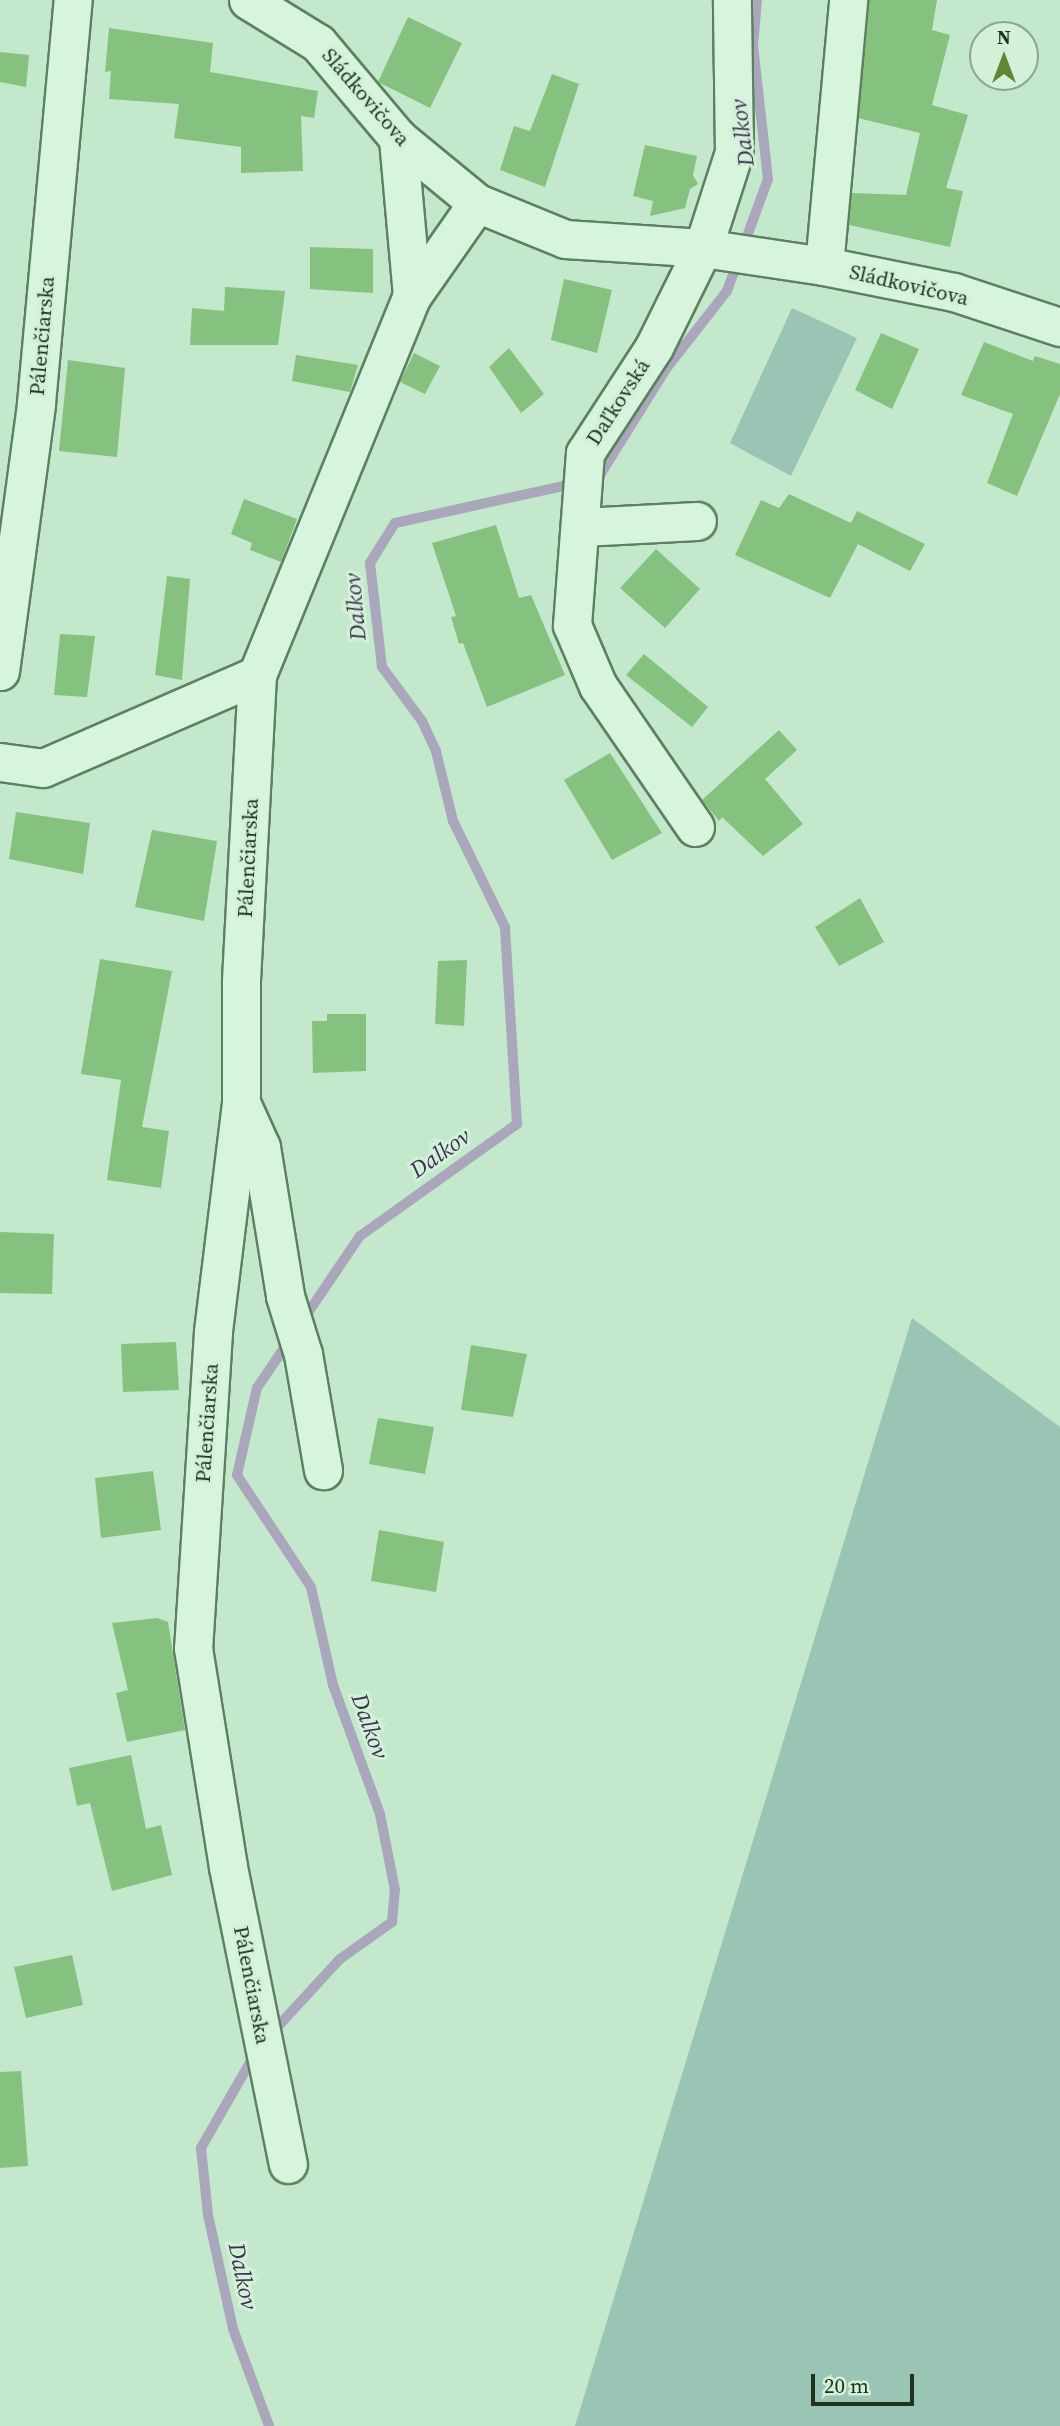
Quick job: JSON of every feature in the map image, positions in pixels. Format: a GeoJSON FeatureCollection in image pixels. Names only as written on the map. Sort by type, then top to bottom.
{"type":"FeatureCollection","features":[{"type":"Feature","properties":{"kind":"street","name":"Pálenčiarska"},"geometry":{"type":"LineString","coordinates":[[0,671],[36,403],[73,0]]}},
{"type":"Feature","properties":{"kind":"street","name":"Sládkovičova"},"geometry":{"type":"LineString","coordinates":[[248,0],[318,43],[398,138],[477,203],[565,239],[726,252],[824,266],[954,292],[1060,327]]}},
{"type":"Feature","properties":{"kind":"street","name":"Daľkovská"},"geometry":{"type":"LineString","coordinates":[[695,827],[598,686],[572,625],[585,453],[654,347],[726,252],[734,152],[732,0]]}},
{"type":"Feature","properties":{"kind":"street"},"geometry":{"type":"LineString","coordinates":[[824,266],[848,0]]}},
{"type":"Feature","properties":{"kind":"street","name":"Pálenčiarska"},"geometry":{"type":"LineString","coordinates":[[398,138],[412,296]]}},
{"type":"Feature","properties":{"kind":"street","name":"Pálenčiarska"},"geometry":{"type":"LineString","coordinates":[[288,2164],[228,1867],[193,1648],[213,1332],[241,1103],[242,983],[257,676],[412,296],[477,203]]}},
{"type":"Feature","properties":{"kind":"street"},"geometry":{"type":"LineString","coordinates":[[582,515],[697,521]]}},
{"type":"Feature","properties":{"kind":"street"},"geometry":{"type":"LineString","coordinates":[[0,762],[44,768],[257,676]]}},
{"type":"Feature","properties":{"kind":"street"},"geometry":{"type":"LineString","coordinates":[[241,1103],[261,1147],[285,1296],[303,1354],[323,1470]]}},
{"type":"Feature","properties":{"kind":"green space"},"geometry":{"type":"Polygon","coordinates":[[[792,308],[857,338],[791,476],[730,443],[792,308]]]}},
{"type":"Feature","properties":{"kind":"green space"},"geometry":{"type":"Polygon","coordinates":[[[912,1318],[1060,1427],[1060,2426],[575,2426],[912,1318]]]}},
{"type":"Feature","properties":{"kind":"building"},"geometry":{"type":"Polygon","coordinates":[[[869,0],[937,0],[932,30],[950,35],[932,105],[968,115],[946,188],[963,191],[950,247],[849,225],[852,193],[906,195],[920,133],[858,118],[869,0]]]}},
{"type":"Feature","properties":{"kind":"building"},"geometry":{"type":"Polygon","coordinates":[[[408,17],[462,43],[430,108],[378,82],[408,17]]]}},
{"type":"Feature","properties":{"kind":"building"},"geometry":{"type":"Polygon","coordinates":[[[109,28],[213,43],[210,72],[318,91],[314,118],[301,116],[303,171],[241,173],[241,147],[174,138],[179,104],[109,99],[111,71],[105,72],[109,28]]]}},
{"type":"Feature","properties":{"kind":"building"},"geometry":{"type":"Polygon","coordinates":[[[0,52],[29,55],[26,87],[0,82],[0,52]]]}},
{"type":"Feature","properties":{"kind":"building"},"geometry":{"type":"Polygon","coordinates":[[[552,74],[579,84],[545,187],[500,170],[514,126],[530,131],[552,74]]]}},
{"type":"Feature","properties":{"kind":"building"},"geometry":{"type":"Polygon","coordinates":[[[645,145],[697,156],[693,175],[698,184],[690,189],[685,208],[650,216],[653,201],[633,196],[645,145]]]}},
{"type":"Feature","properties":{"kind":"building"},"geometry":{"type":"Polygon","coordinates":[[[310,247],[373,249],[373,293],[310,289],[310,247]]]}},
{"type":"Feature","properties":{"kind":"building"},"geometry":{"type":"Polygon","coordinates":[[[564,279],[612,290],[597,353],[551,340],[564,279]]]}},
{"type":"Feature","properties":{"kind":"building"},"geometry":{"type":"Polygon","coordinates":[[[225,287],[285,291],[278,345],[190,345],[192,308],[224,311],[225,287]]]}},
{"type":"Feature","properties":{"kind":"building"},"geometry":{"type":"Polygon","coordinates":[[[881,333],[919,349],[892,409],[855,390],[881,333]]]}},
{"type":"Feature","properties":{"kind":"building"},"geometry":{"type":"Polygon","coordinates":[[[984,342],[1033,361],[1035,356],[1060,364],[1060,394],[1017,496],[987,483],[1013,414],[961,395],[984,342]]]}},
{"type":"Feature","properties":{"kind":"building"},"geometry":{"type":"Polygon","coordinates":[[[509,348],[544,394],[521,413],[489,367],[509,348]]]}},
{"type":"Feature","properties":{"kind":"building"},"geometry":{"type":"Polygon","coordinates":[[[414,353],[440,366],[425,394],[400,382],[414,353]]]}},
{"type":"Feature","properties":{"kind":"building"},"geometry":{"type":"Polygon","coordinates":[[[296,355],[358,365],[350,392],[292,381],[296,355]]]}},
{"type":"Feature","properties":{"kind":"building"},"geometry":{"type":"Polygon","coordinates":[[[68,360],[125,368],[117,457],[59,451],[68,360]]]}},
{"type":"Feature","properties":{"kind":"building"},"geometry":{"type":"Polygon","coordinates":[[[789,494],[851,523],[857,511],[925,544],[910,571],[858,544],[830,598],[735,555],[761,500],[779,508],[789,494]]]}},
{"type":"Feature","properties":{"kind":"building"},"geometry":{"type":"Polygon","coordinates":[[[244,499],[297,519],[281,562],[250,550],[252,543],[231,534],[244,499]]]}},
{"type":"Feature","properties":{"kind":"building"},"geometry":{"type":"Polygon","coordinates":[[[496,525],[519,598],[531,595],[565,675],[487,707],[463,643],[459,644],[451,617],[456,616],[432,543],[496,525]]]}},
{"type":"Feature","properties":{"kind":"building"},"geometry":{"type":"Polygon","coordinates":[[[656,549],[700,589],[665,628],[620,588],[656,549]]]}},
{"type":"Feature","properties":{"kind":"building"},"geometry":{"type":"Polygon","coordinates":[[[167,576],[190,579],[182,680],[155,675],[167,576]]]}},
{"type":"Feature","properties":{"kind":"building"},"geometry":{"type":"Polygon","coordinates":[[[60,634],[95,636],[87,697],[54,695],[60,634]]]}},
{"type":"Feature","properties":{"kind":"building"},"geometry":{"type":"Polygon","coordinates":[[[644,654],[708,707],[692,727],[626,675],[644,654]]]}},
{"type":"Feature","properties":{"kind":"building"},"geometry":{"type":"Polygon","coordinates":[[[779,730],[797,750],[765,779],[803,824],[763,856],[722,817],[719,821],[702,800],[779,730]]]}},
{"type":"Feature","properties":{"kind":"building"},"geometry":{"type":"Polygon","coordinates":[[[610,753],[662,833],[612,860],[564,780],[610,753]]]}},
{"type":"Feature","properties":{"kind":"building"},"geometry":{"type":"Polygon","coordinates":[[[16,812],[90,823],[83,874],[9,859],[16,812]]]}},
{"type":"Feature","properties":{"kind":"building"},"geometry":{"type":"Polygon","coordinates":[[[152,830],[217,841],[204,921],[135,907],[152,830]]]}},
{"type":"Feature","properties":{"kind":"building"},"geometry":{"type":"Polygon","coordinates":[[[860,898],[884,942],[839,966],[815,927],[860,898]]]}},
{"type":"Feature","properties":{"kind":"building"},"geometry":{"type":"Polygon","coordinates":[[[100,959],[172,971],[142,1127],[169,1131],[161,1188],[107,1180],[121,1080],[81,1074],[100,959]]]}},
{"type":"Feature","properties":{"kind":"building"},"geometry":{"type":"Polygon","coordinates":[[[467,960],[464,1026],[435,1024],[438,961],[467,960]]]}},
{"type":"Feature","properties":{"kind":"building"},"geometry":{"type":"Polygon","coordinates":[[[327,1014],[366,1014],[366,1071],[313,1073],[312,1021],[327,1021],[327,1014]]]}},
{"type":"Feature","properties":{"kind":"building"},"geometry":{"type":"Polygon","coordinates":[[[0,1232],[54,1234],[52,1294],[0,1293],[0,1232]]]}},
{"type":"Feature","properties":{"kind":"building"},"geometry":{"type":"Polygon","coordinates":[[[176,1342],[179,1390],[123,1392],[121,1344],[176,1342]]]}},
{"type":"Feature","properties":{"kind":"building"},"geometry":{"type":"Polygon","coordinates":[[[471,1345],[527,1354],[513,1417],[461,1410],[471,1345]]]}},
{"type":"Feature","properties":{"kind":"building"},"geometry":{"type":"Polygon","coordinates":[[[378,1418],[434,1427],[425,1474],[369,1464],[378,1418]]]}},
{"type":"Feature","properties":{"kind":"building"},"geometry":{"type":"Polygon","coordinates":[[[153,1471],[161,1530],[101,1538],[95,1478],[153,1471]]]}},
{"type":"Feature","properties":{"kind":"building"},"geometry":{"type":"Polygon","coordinates":[[[379,1530],[444,1542],[436,1592],[371,1581],[379,1530]]]}},
{"type":"Feature","properties":{"kind":"building"},"geometry":{"type":"Polygon","coordinates":[[[157,1618],[168,1622],[185,1730],[127,1742],[116,1693],[128,1690],[112,1623],[157,1618]]]}},
{"type":"Feature","properties":{"kind":"building"},"geometry":{"type":"Polygon","coordinates":[[[131,1755],[146,1829],[161,1825],[172,1875],[112,1891],[90,1803],[77,1806],[69,1768],[131,1755]]]}},
{"type":"Feature","properties":{"kind":"building"},"geometry":{"type":"Polygon","coordinates":[[[72,1955],[83,2005],[26,2018],[14,1967],[72,1955]]]}},
{"type":"Feature","properties":{"kind":"building"},"geometry":{"type":"Polygon","coordinates":[[[21,2071],[28,2166],[0,2168],[0,2072],[21,2071]]]}},
{"type":"Feature","properties":{"kind":"waterway","name":"Dalkov"},"geometry":{"type":"LineString","coordinates":[[593,479],[598,478],[666,369],[727,291],[768,179],[753,46],[757,0]]}},
{"type":"Feature","properties":{"kind":"waterway","name":"Dalkov"},"geometry":{"type":"LineString","coordinates":[[301,1323],[360,1236],[517,1124],[505,927],[453,821],[436,751],[422,721],[382,667],[370,563],[395,523],[577,483]]}},
{"type":"Feature","properties":{"kind":"waterway","name":"Dalkov"},"geometry":{"type":"LineString","coordinates":[[271,2034],[340,1959],[392,1922],[395,1890],[380,1814],[333,1685],[311,1587],[237,1475],[257,1388],[290,1339]]}},
{"type":"Feature","properties":{"kind":"waterway","name":"Dalkov"},"geometry":{"type":"LineString","coordinates":[[256,2052],[201,2148],[208,2215],[233,2329],[269,2426]]}}]}
